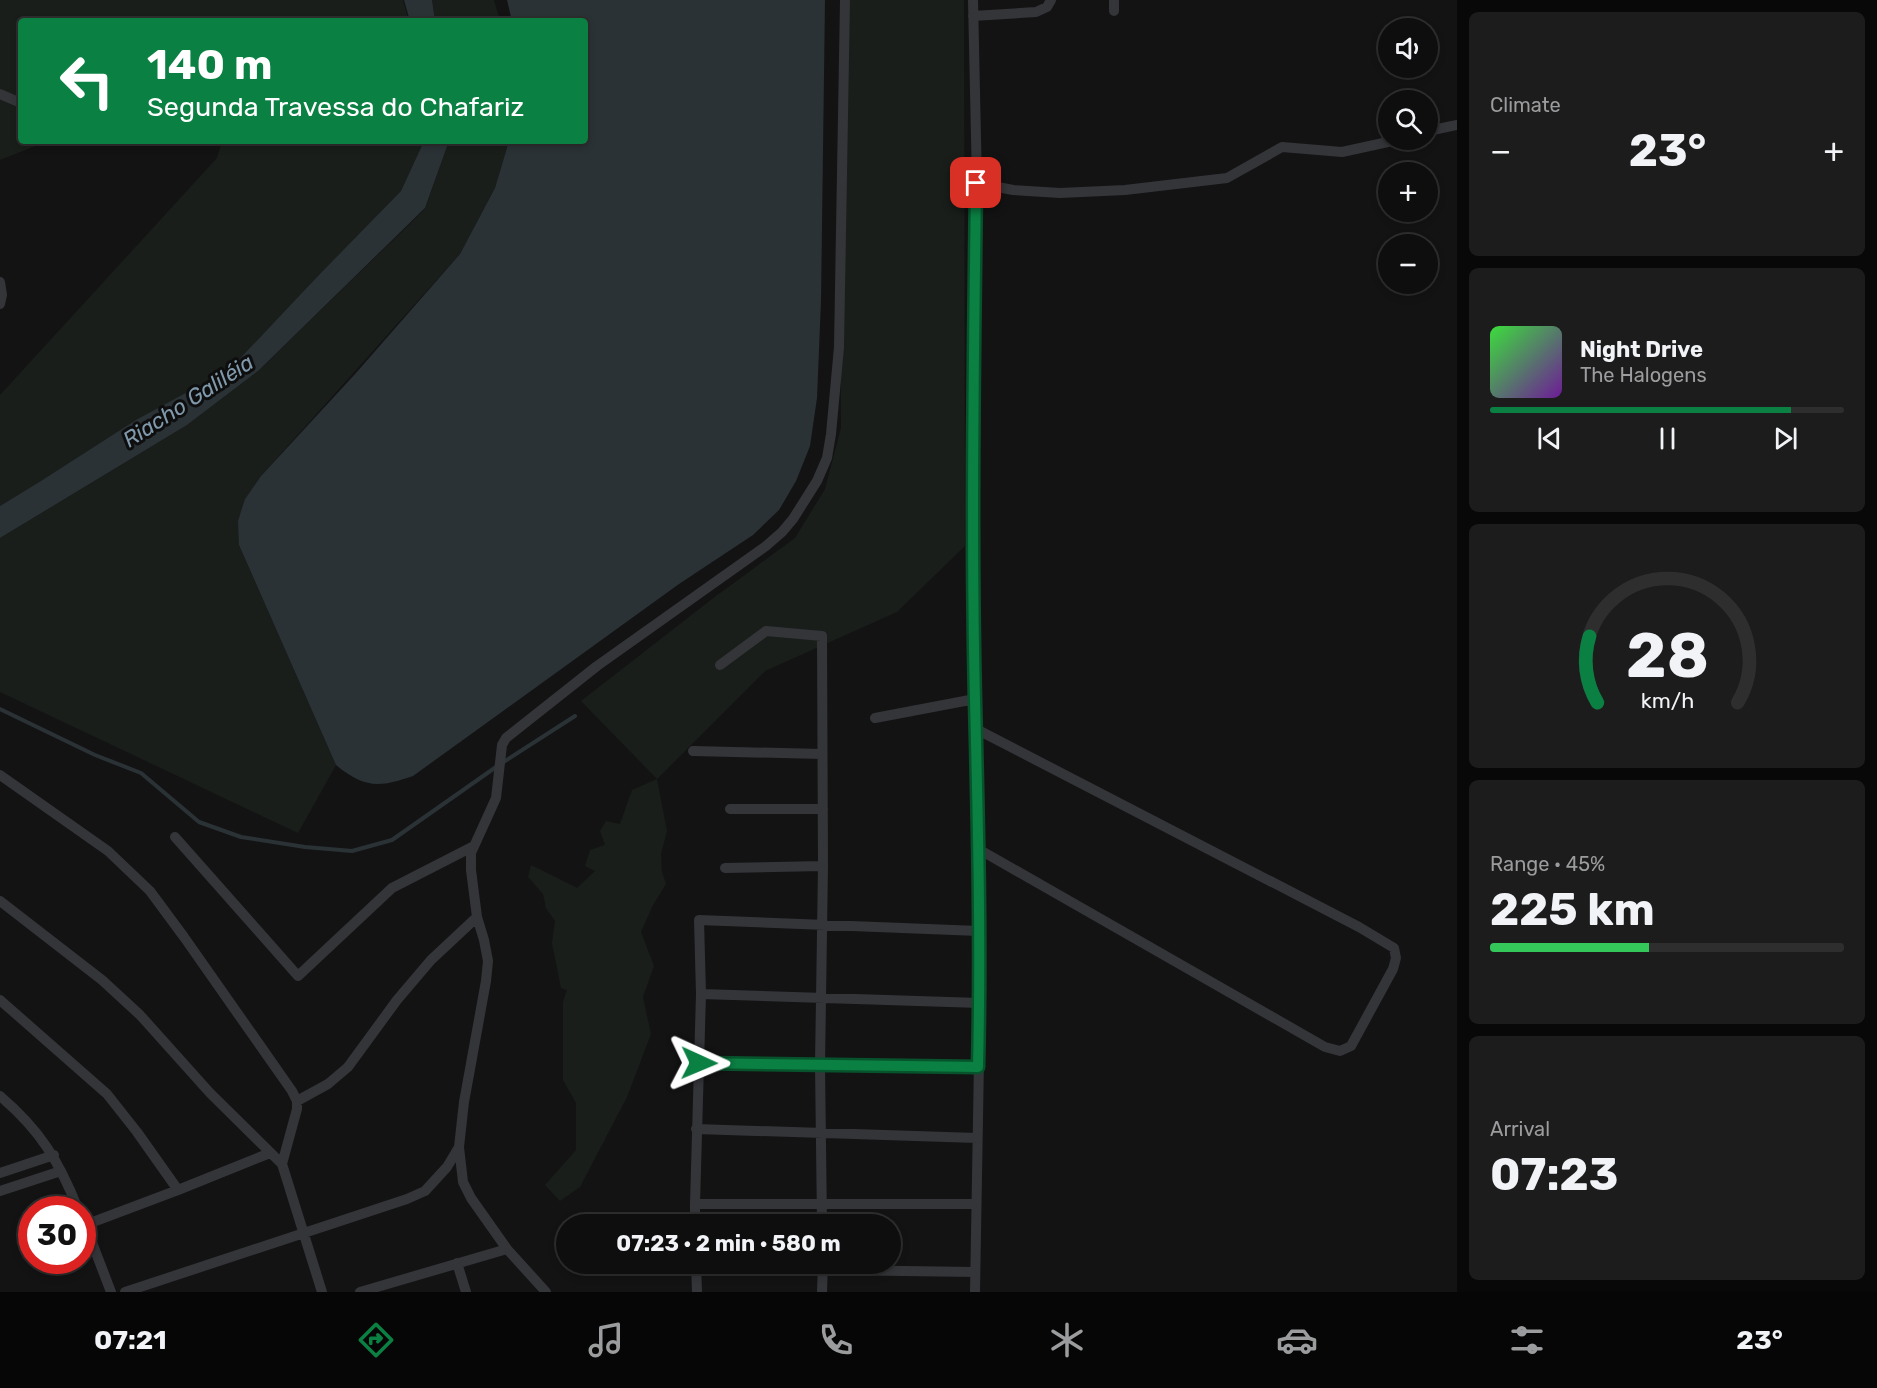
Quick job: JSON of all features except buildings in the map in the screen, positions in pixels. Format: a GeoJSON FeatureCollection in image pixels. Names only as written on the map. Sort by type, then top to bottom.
{"type":"FeatureCollection","features":[{"type":"Feature","properties":{"kind":"street"},"geometry":{"type":"LineString","coordinates":[[546,1292],[507,1249],[471,1198],[463,1182],[459,1147],[464,1102],[488,961],[477,917],[471,853],[496,798],[502,745],[515,730],[597,666],[766,546],[793,519],[817,481],[827,458],[831,434],[839,346],[845,0]]}},
{"type":"Feature","properties":{"kind":"street"},"geometry":{"type":"LineString","coordinates":[[973,0],[976,183],[973,465],[975,699],[980,850],[975,1292]]}},
{"type":"Feature","properties":{"kind":"street"},"geometry":{"type":"LineString","coordinates":[[973,16],[1036,12],[1047,7],[1051,0]]}},
{"type":"Feature","properties":{"kind":"street"},"geometry":{"type":"LineString","coordinates":[[0,94],[18,102]]}},
{"type":"Feature","properties":{"kind":"street"},"geometry":{"type":"LineString","coordinates":[[1438,129],[1457,125]]}},
{"type":"Feature","properties":{"kind":"street"},"geometry":{"type":"LineString","coordinates":[[976,183],[1013,190],[1060,193],[1125,190],[1227,178],[1282,147],[1342,152],[1378,144]]}},
{"type":"Feature","properties":{"kind":"street"},"geometry":{"type":"LineString","coordinates":[[0,282],[2,295],[0,304]]}},
{"type":"Feature","properties":{"kind":"street"},"geometry":{"type":"LineString","coordinates":[[720,665],[766,631],[822,636],[822,1214]]}},
{"type":"Feature","properties":{"kind":"street"},"geometry":{"type":"LineString","coordinates":[[875,718],[975,699]]}},
{"type":"Feature","properties":{"kind":"street"},"geometry":{"type":"LineString","coordinates":[[976,729],[1359,927],[1394,948],[1396,958],[1351,1046],[1340,1051],[1332,1049],[980,850]]}},
{"type":"Feature","properties":{"kind":"street"},"geometry":{"type":"LineString","coordinates":[[693,751],[822,754]]}},
{"type":"Feature","properties":{"kind":"street"},"geometry":{"type":"LineString","coordinates":[[0,775],[108,851],[150,891],[198,956],[297,1101],[297,1109],[282,1164]]}},
{"type":"Feature","properties":{"kind":"street"},"geometry":{"type":"LineString","coordinates":[[730,808],[823,808]]}},
{"type":"Feature","properties":{"kind":"street"},"geometry":{"type":"LineString","coordinates":[[175,837],[298,976],[392,888],[474,846]]}},
{"type":"Feature","properties":{"kind":"street"},"geometry":{"type":"LineString","coordinates":[[725,868],[823,867]]}},
{"type":"Feature","properties":{"kind":"street"},"geometry":{"type":"LineString","coordinates":[[0,901],[102,980],[140,1015],[210,1093],[282,1164],[322,1292]]}},
{"type":"Feature","properties":{"kind":"street"},"geometry":{"type":"LineString","coordinates":[[297,1101],[328,1084],[348,1066],[397,1000],[431,960],[477,917]]}},
{"type":"Feature","properties":{"kind":"street"},"geometry":{"type":"LineString","coordinates":[[694,1214],[701,994],[699,920],[979,931]]}},
{"type":"Feature","properties":{"kind":"street"},"geometry":{"type":"LineString","coordinates":[[701,994],[980,1003]]}},
{"type":"Feature","properties":{"kind":"street"},"geometry":{"type":"LineString","coordinates":[[0,1000],[107,1094],[178,1190]]}},
{"type":"Feature","properties":{"kind":"street"},"geometry":{"type":"LineString","coordinates":[[699,1063],[978,1067]]}},
{"type":"Feature","properties":{"kind":"street"},"geometry":{"type":"LineString","coordinates":[[0,1096],[40,1136],[54,1155],[72,1196]]}},
{"type":"Feature","properties":{"kind":"street"},"geometry":{"type":"LineString","coordinates":[[696,1129],[977,1138]]}},
{"type":"Feature","properties":{"kind":"street"},"geometry":{"type":"LineString","coordinates":[[125,1292],[407,1199],[425,1191],[447,1167],[459,1147]]}},
{"type":"Feature","properties":{"kind":"street"},"geometry":{"type":"LineString","coordinates":[[96,1218],[178,1190],[270,1153]]}},
{"type":"Feature","properties":{"kind":"street"},"geometry":{"type":"LineString","coordinates":[[0,1173],[54,1155]]}},
{"type":"Feature","properties":{"kind":"street"},"geometry":{"type":"LineString","coordinates":[[0,1191],[61,1171]]}},
{"type":"Feature","properties":{"kind":"street"},"geometry":{"type":"LineString","coordinates":[[694,1204],[976,1204]]}},
{"type":"Feature","properties":{"kind":"street"},"geometry":{"type":"LineString","coordinates":[[360,1292],[394,1287],[457,1263],[507,1249]]}},
{"type":"Feature","properties":{"kind":"street"},"geometry":{"type":"LineString","coordinates":[[96,1253],[111,1292]]}},
{"type":"Feature","properties":{"kind":"street"},"geometry":{"type":"LineString","coordinates":[[457,1263],[466,1292]]}},
{"type":"Feature","properties":{"kind":"street"},"geometry":{"type":"LineString","coordinates":[[901,1269],[975,1272]]}},
{"type":"Feature","properties":{"kind":"street"},"geometry":{"type":"LineString","coordinates":[[696,1274],[697,1292]]}},
{"type":"Feature","properties":{"kind":"street"},"geometry":{"type":"LineString","coordinates":[[822,1292],[823,1274]]}},
{"type":"Feature","properties":{"kind":"shaded area"},"geometry":{"type":"Polygon","coordinates":[[[0,0],[403,0],[408,18],[18,18],[18,144],[40,144],[0,160],[0,0]]]}},
{"type":"Feature","properties":{"kind":"shaded area"},"geometry":{"type":"Polygon","coordinates":[[[432,0],[494,0],[499,18],[435,18],[432,0]]]}},
{"type":"Feature","properties":{"kind":"shaded area"},"geometry":{"type":"Polygon","coordinates":[[[843,0],[964,0],[965,546],[897,612],[765,671],[657,779],[581,701],[795,538],[825,489],[841,428],[843,0]]]}},
{"type":"Feature","properties":{"kind":"shaded area"},"geometry":{"type":"Polygon","coordinates":[[[221,144],[423,144],[401,191],[230,369],[0,506],[0,395],[217,158],[221,144]]]}},
{"type":"Feature","properties":{"kind":"shaded area"},"geometry":{"type":"Polygon","coordinates":[[[448,144],[508,144],[495,188],[460,254],[261,476],[245,499],[239,545],[336,765],[298,833],[0,692],[0,538],[187,425],[258,371],[425,209],[448,144]]]}},
{"type":"Feature","properties":{"kind":"shaded area"},"geometry":{"type":"Polygon","coordinates":[[[657,779],[667,831],[661,854],[662,872],[666,884],[641,932],[654,966],[643,997],[651,1034],[627,1097],[580,1187],[560,1201],[545,1185],[576,1150],[576,1103],[563,1080],[563,1002],[567,990],[561,988],[552,943],[555,921],[546,908],[543,894],[528,877],[531,865],[577,888],[595,871],[585,866],[590,850],[605,845],[600,831],[606,821],[620,824],[632,790],[657,779]]]}},
{"type":"Feature","properties":{"kind":"water"},"geometry":{"type":"Polygon","coordinates":[[[404,0],[432,0],[435,18],[409,18],[404,0]]]}},
{"type":"Feature","properties":{"kind":"water"},"geometry":{"type":"Polygon","coordinates":[[[507,0],[825,0],[821,301],[817,398],[810,446],[796,481],[779,510],[753,535],[679,584],[413,776],[391,783],[372,784],[355,778],[336,765],[239,545],[238,521],[245,499],[261,476],[356,373],[460,254],[495,188],[508,144],[588,144],[588,18],[511,18],[507,0]]]}},
{"type":"Feature","properties":{"kind":"water","name":"Riacho Galiléia"},"geometry":{"type":"Polygon","coordinates":[[[423,144],[448,144],[425,208],[258,371],[187,425],[0,538],[0,506],[136,420],[230,369],[401,191],[423,144]]]}},
{"type":"Feature","properties":{"kind":"waterway"},"geometry":{"type":"LineString","coordinates":[[0,709],[95,755],[141,773],[199,822],[241,837],[305,847],[352,851],[392,840],[496,767]]}},
{"type":"Feature","properties":{"kind":"waterway"},"geometry":{"type":"LineString","coordinates":[[502,763],[575,716]]}},
{"type":"Feature","properties":{"kind":"route"},"geometry":{"type":"LineString","coordinates":[[699,1063],[978,1067],[980,850],[975,699],[973,465],[976,183]]}}]}
